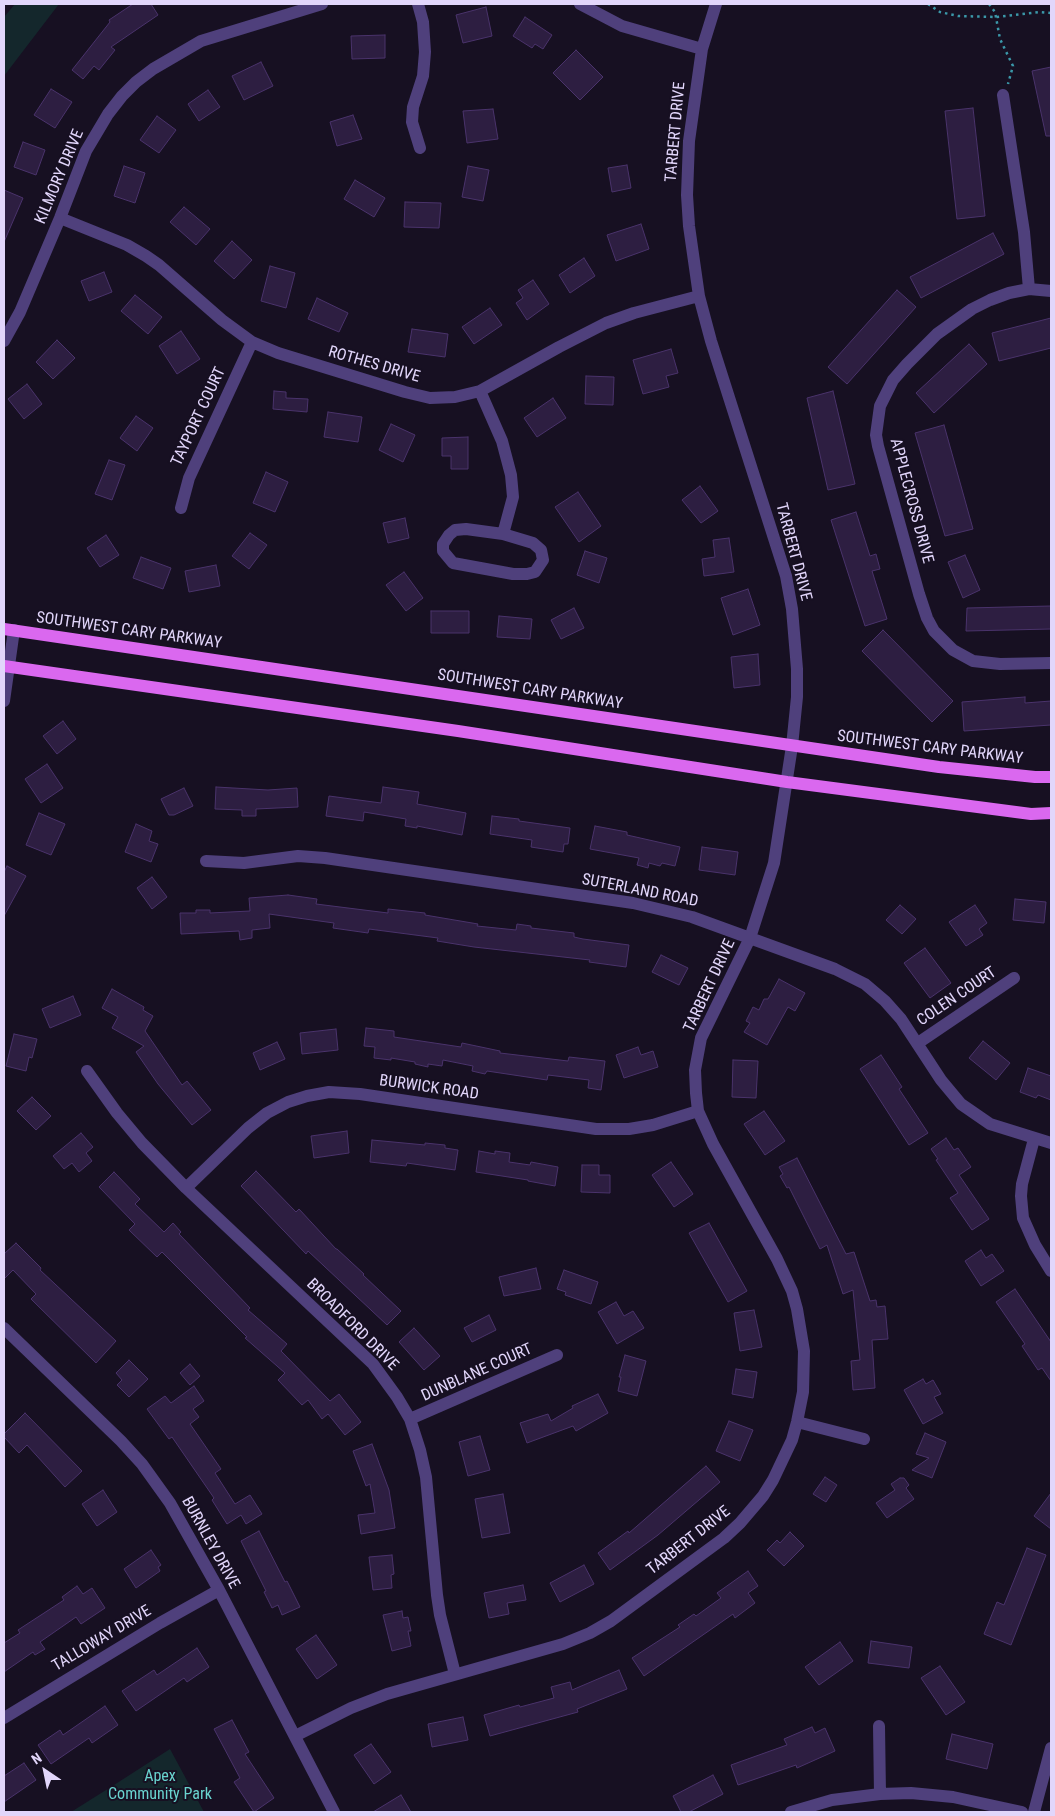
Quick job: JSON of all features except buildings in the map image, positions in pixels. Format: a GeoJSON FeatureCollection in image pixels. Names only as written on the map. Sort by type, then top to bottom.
{"type":"FeatureCollection","features":[{"type":"Feature","properties":{"kind":"main road","name":"SOUTHWEST CARY PARKWAY"},"geometry":{"type":"LineString","coordinates":[[9,630],[939,768],[1051,777]]}},
{"type":"Feature","properties":{"kind":"main road"},"geometry":{"type":"LineString","coordinates":[[6,667],[458,731],[787,782],[1032,814],[1051,813]]}},
{"type":"Feature","properties":{"kind":"street","name":"KILMORY DRIVE"},"geometry":{"type":"LineString","coordinates":[[4,341],[20,312],[86,151],[108,114],[136,82],[201,41],[322,4]]}},
{"type":"Feature","properties":{"kind":"street"},"geometry":{"type":"LineString","coordinates":[[418,4],[423,22],[425,52],[423,76],[413,107],[412,122],[420,148]]}},
{"type":"Feature","properties":{"kind":"street"},"geometry":{"type":"LineString","coordinates":[[580,4],[622,26],[702,49]]}},
{"type":"Feature","properties":{"kind":"street","name":"TARBERT DRIVE"},"geometry":{"type":"LineString","coordinates":[[295,1736],[351,1708],[386,1694],[563,1644],[590,1633],[610,1621],[724,1538],[752,1511],[783,1461],[797,1422],[803,1392],[804,1351],[801,1327],[792,1291],[777,1259],[713,1144],[698,1111],[695,1070],[701,1038],[750,938],[774,863],[792,746],[797,697],[797,669],[786,576],[711,341],[699,296],[689,226],[688,141],[702,49],[716,4]]}},
{"type":"Feature","properties":{"kind":"street"},"geometry":{"type":"LineString","coordinates":[[1005,91],[1024,232],[1029,289]]}},
{"type":"Feature","properties":{"kind":"street","name":"ROTHES DRIVE"},"geometry":{"type":"LineString","coordinates":[[60,218],[127,245],[146,256],[222,320],[252,342],[278,353],[430,398],[455,397],[480,391],[606,323],[634,313],[699,296]]}},
{"type":"Feature","properties":{"kind":"street","name":"APPLECROSS DRIVE"},"geometry":{"type":"LineString","coordinates":[[1051,291],[1029,289],[1008,293],[990,300],[951,323],[906,364],[889,388],[880,406],[876,434],[927,618],[934,630],[953,650],[973,661],[1000,664],[1051,662]]}},
{"type":"Feature","properties":{"kind":"street","name":"TAYPORT COURT"},"geometry":{"type":"LineString","coordinates":[[181,508],[188,478],[252,342]]}},
{"type":"Feature","properties":{"kind":"street"},"geometry":{"type":"LineString","coordinates":[[480,391],[502,441],[512,475],[513,497],[503,534]]}},
{"type":"Feature","properties":{"kind":"street"},"geometry":{"type":"LineString","coordinates":[[466,529],[503,534],[533,543],[540,550],[543,560],[535,572],[514,574],[453,563],[443,551],[442,544],[448,535],[455,530],[466,529]]}},
{"type":"Feature","properties":{"kind":"street"},"geometry":{"type":"LineString","coordinates":[[4,701],[9,630]]}},
{"type":"Feature","properties":{"kind":"street","name":"SUTERLAND ROAD"},"geometry":{"type":"LineString","coordinates":[[206,860],[244,863],[298,856],[335,859],[633,903],[692,917],[836,969],[865,984],[893,1010],[918,1043],[941,1080],[969,1111],[990,1124],[1051,1143]]}},
{"type":"Feature","properties":{"kind":"street","name":"COLEN COURT"},"geometry":{"type":"LineString","coordinates":[[918,1043],[1014,978]]}},
{"type":"Feature","properties":{"kind":"street","name":"BROADFORD DRIVE"},"geometry":{"type":"LineString","coordinates":[[87,1071],[117,1114],[186,1188],[373,1364],[387,1382],[410,1420],[420,1450],[426,1478],[440,1615],[455,1674]]}},
{"type":"Feature","properties":{"kind":"street","name":"BURWICK ROAD"},"geometry":{"type":"LineString","coordinates":[[186,1188],[248,1128],[267,1113],[288,1102],[329,1092],[360,1094],[596,1129],[629,1129],[653,1125],[698,1111]]}},
{"type":"Feature","properties":{"kind":"street"},"geometry":{"type":"LineString","coordinates":[[1034,1139],[1022,1184],[1023,1218],[1035,1245],[1051,1271]]}},
{"type":"Feature","properties":{"kind":"street","name":"BURNLEY DRIVE"},"geometry":{"type":"LineString","coordinates":[[4,1328],[121,1441],[142,1464],[170,1503],[219,1590],[334,1812]]}},
{"type":"Feature","properties":{"kind":"street","name":"DUNBLANE COURT"},"geometry":{"type":"LineString","coordinates":[[410,1420],[557,1356]]}},
{"type":"Feature","properties":{"kind":"street"},"geometry":{"type":"LineString","coordinates":[[797,1422],[864,1439]]}},
{"type":"Feature","properties":{"kind":"street","name":"TALLOWAY DRIVE"},"geometry":{"type":"LineString","coordinates":[[4,1718],[160,1623],[219,1590]]}},
{"type":"Feature","properties":{"kind":"street"},"geometry":{"type":"LineString","coordinates":[[880,1726],[880,1794]]}},
{"type":"Feature","properties":{"kind":"street"},"geometry":{"type":"LineString","coordinates":[[1034,1812],[1051,1748]]}},
{"type":"Feature","properties":{"kind":"street"},"geometry":{"type":"LineString","coordinates":[[791,1812],[832,1800],[880,1794],[911,1793],[953,1797],[1022,1812]]}},
{"type":"Feature","properties":{"kind":"path"},"geometry":{"type":"LineString","coordinates":[[928,4],[940,12],[950,15],[997,17],[1040,12],[1051,13]]}},
{"type":"Feature","properties":{"kind":"path"},"geometry":{"type":"LineString","coordinates":[[989,4],[997,17],[1000,39],[1013,66],[1005,91]]}},
{"type":"Feature","properties":{"kind":"green space"},"geometry":{"type":"Polygon","coordinates":[[[15,4],[59,4],[4,76],[4,17],[15,4]]]}},
{"type":"Feature","properties":{"kind":"green space","name":"Apex Community Park"},"geometry":{"type":"Polygon","coordinates":[[[170,1749],[204,1812],[71,1812],[114,1785],[170,1749]]]}}]}
